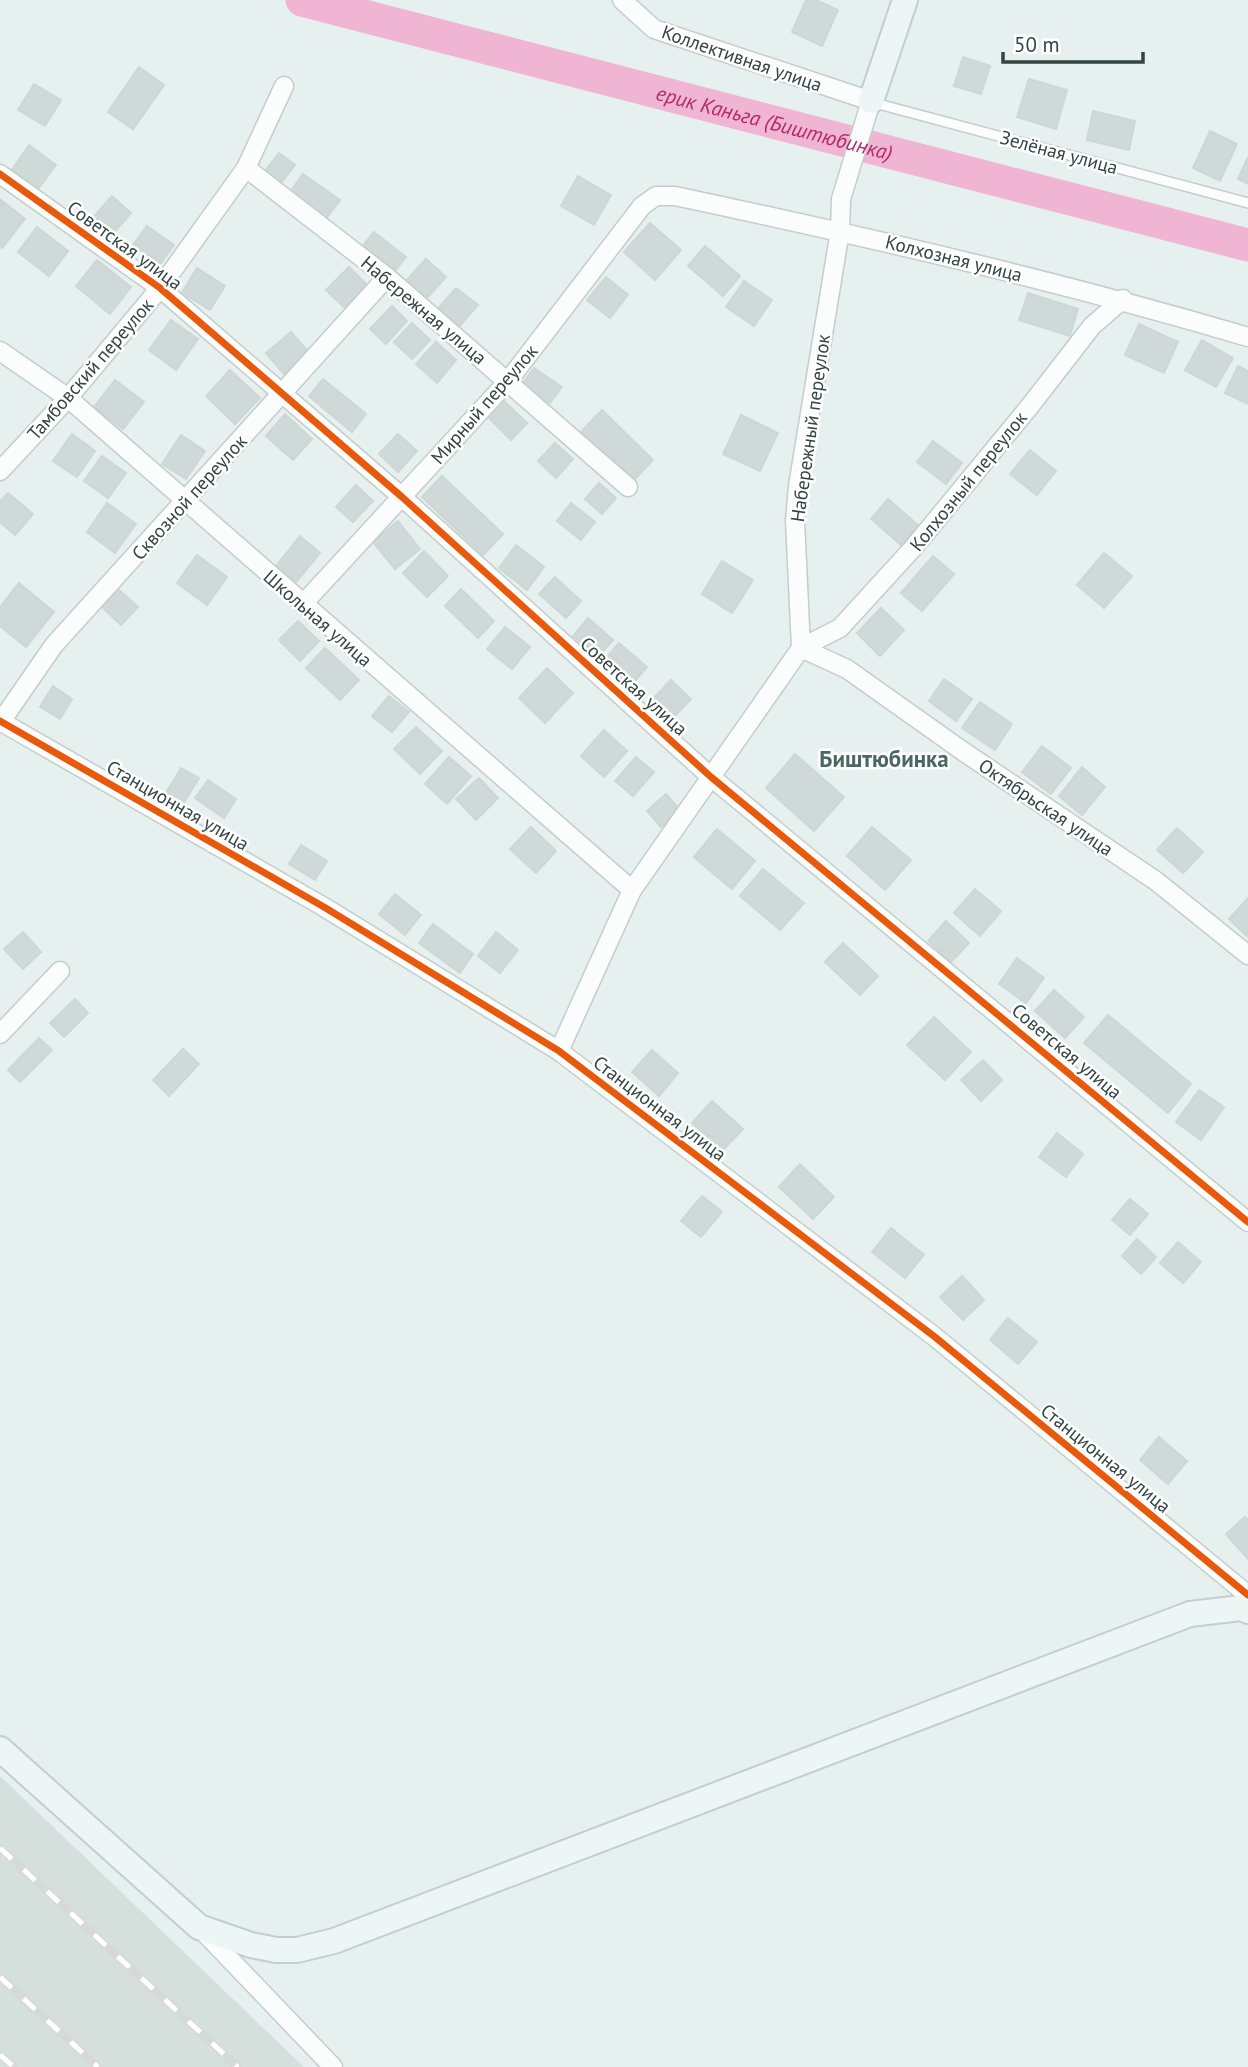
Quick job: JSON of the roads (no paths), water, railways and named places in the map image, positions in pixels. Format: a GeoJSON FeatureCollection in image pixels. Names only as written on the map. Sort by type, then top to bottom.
{"type":"FeatureCollection","features":[{"type":"Feature","properties":{"kind":"street","name":"Коллективная улица"},"geometry":{"type":"LineString","coordinates":[[622,0],[654,29],[871,102]]}},
{"type":"Feature","properties":{"kind":"street"},"geometry":{"type":"LineString","coordinates":[[871,102],[905,0]]}},
{"type":"Feature","properties":{"kind":"street","name":"Тамбовский переулок"},"geometry":{"type":"LineString","coordinates":[[0,471],[68,398],[160,288],[246,168],[284,86]]}},
{"type":"Feature","properties":{"kind":"street","name":"Набережный переулок"},"geometry":{"type":"LineString","coordinates":[[801,648],[796,502],[840,231],[841,199],[871,102]]}},
{"type":"Feature","properties":{"kind":"street","name":"Набережная улица"},"geometry":{"type":"LineString","coordinates":[[246,168],[387,277],[628,487]]}},
{"type":"Feature","properties":{"kind":"street","name":"Советская улица"},"geometry":{"type":"LineString","coordinates":[[0,174],[160,288],[402,497],[711,777],[1248,1222]]}},
{"type":"Feature","properties":{"kind":"street","name":"Колхозная улица"},"geometry":{"type":"LineString","coordinates":[[656,197],[675,196],[840,231],[1123,299],[1248,337]]}},
{"type":"Feature","properties":{"kind":"street","name":"Мирный переулок"},"geometry":{"type":"LineString","coordinates":[[303,604],[508,382],[642,206],[656,197]]}},
{"type":"Feature","properties":{"kind":"street","name":"Сквозной переулок"},"geometry":{"type":"LineString","coordinates":[[0,722],[54,645],[387,277]]}},
{"type":"Feature","properties":{"kind":"street","name":"Колхозный переулок"},"geometry":{"type":"LineString","coordinates":[[801,648],[840,628],[914,547],[1092,326],[1123,299]]}},
{"type":"Feature","properties":{"kind":"street","name":"Школьная улица"},"geometry":{"type":"LineString","coordinates":[[0,351],[68,398],[632,890]]}},
{"type":"Feature","properties":{"kind":"street"},"geometry":{"type":"LineString","coordinates":[[559,1051],[632,890],[801,648]]}},
{"type":"Feature","properties":{"kind":"street","name":"Октябрьская улица"},"geometry":{"type":"LineString","coordinates":[[801,648],[847,669],[964,752],[1156,881],[1248,955]]}},
{"type":"Feature","properties":{"kind":"street","name":"Станционная улица"},"geometry":{"type":"LineString","coordinates":[[0,722],[324,907],[559,1051],[935,1337],[1248,1595]]}},
{"type":"Feature","properties":{"kind":"street"},"geometry":{"type":"LineString","coordinates":[[0,1034],[60,971]]}},
{"type":"Feature","properties":{"kind":"street"},"geometry":{"type":"LineString","coordinates":[[199,1927],[251,1945],[276,1950],[297,1950],[334,1941],[1190,1614],[1241,1608],[1248,1611]]}},
{"type":"Feature","properties":{"kind":"street"},"geometry":{"type":"LineString","coordinates":[[0,1749],[199,1927],[333,2067]]}},
{"type":"Feature","properties":{"kind":"lane","name":"Зелёная улица"},"geometry":{"type":"LineString","coordinates":[[871,102],[1248,204]]}},
{"type":"Feature","properties":{"kind":"waterway","name":"ерик Каньга (Биштюбинка)"},"geometry":{"type":"LineString","coordinates":[[302,0],[1248,245]]}},
{"type":"Feature","properties":{"kind":"railway"},"geometry":{"type":"LineString","coordinates":[[0,1848],[238,2067]]}},
{"type":"Feature","properties":{"kind":"railway"},"geometry":{"type":"LineString","coordinates":[[0,1977],[98,2067]]}},
{"type":"Feature","properties":{"kind":"railway"},"geometry":{"type":"LineString","coordinates":[[0,2055],[14,2067]]}},
{"type":"Feature","properties":{"kind":"district","name":"Биштюбинка"},"geometry":{"type":"Point","coordinates":[884,758]}}]}
